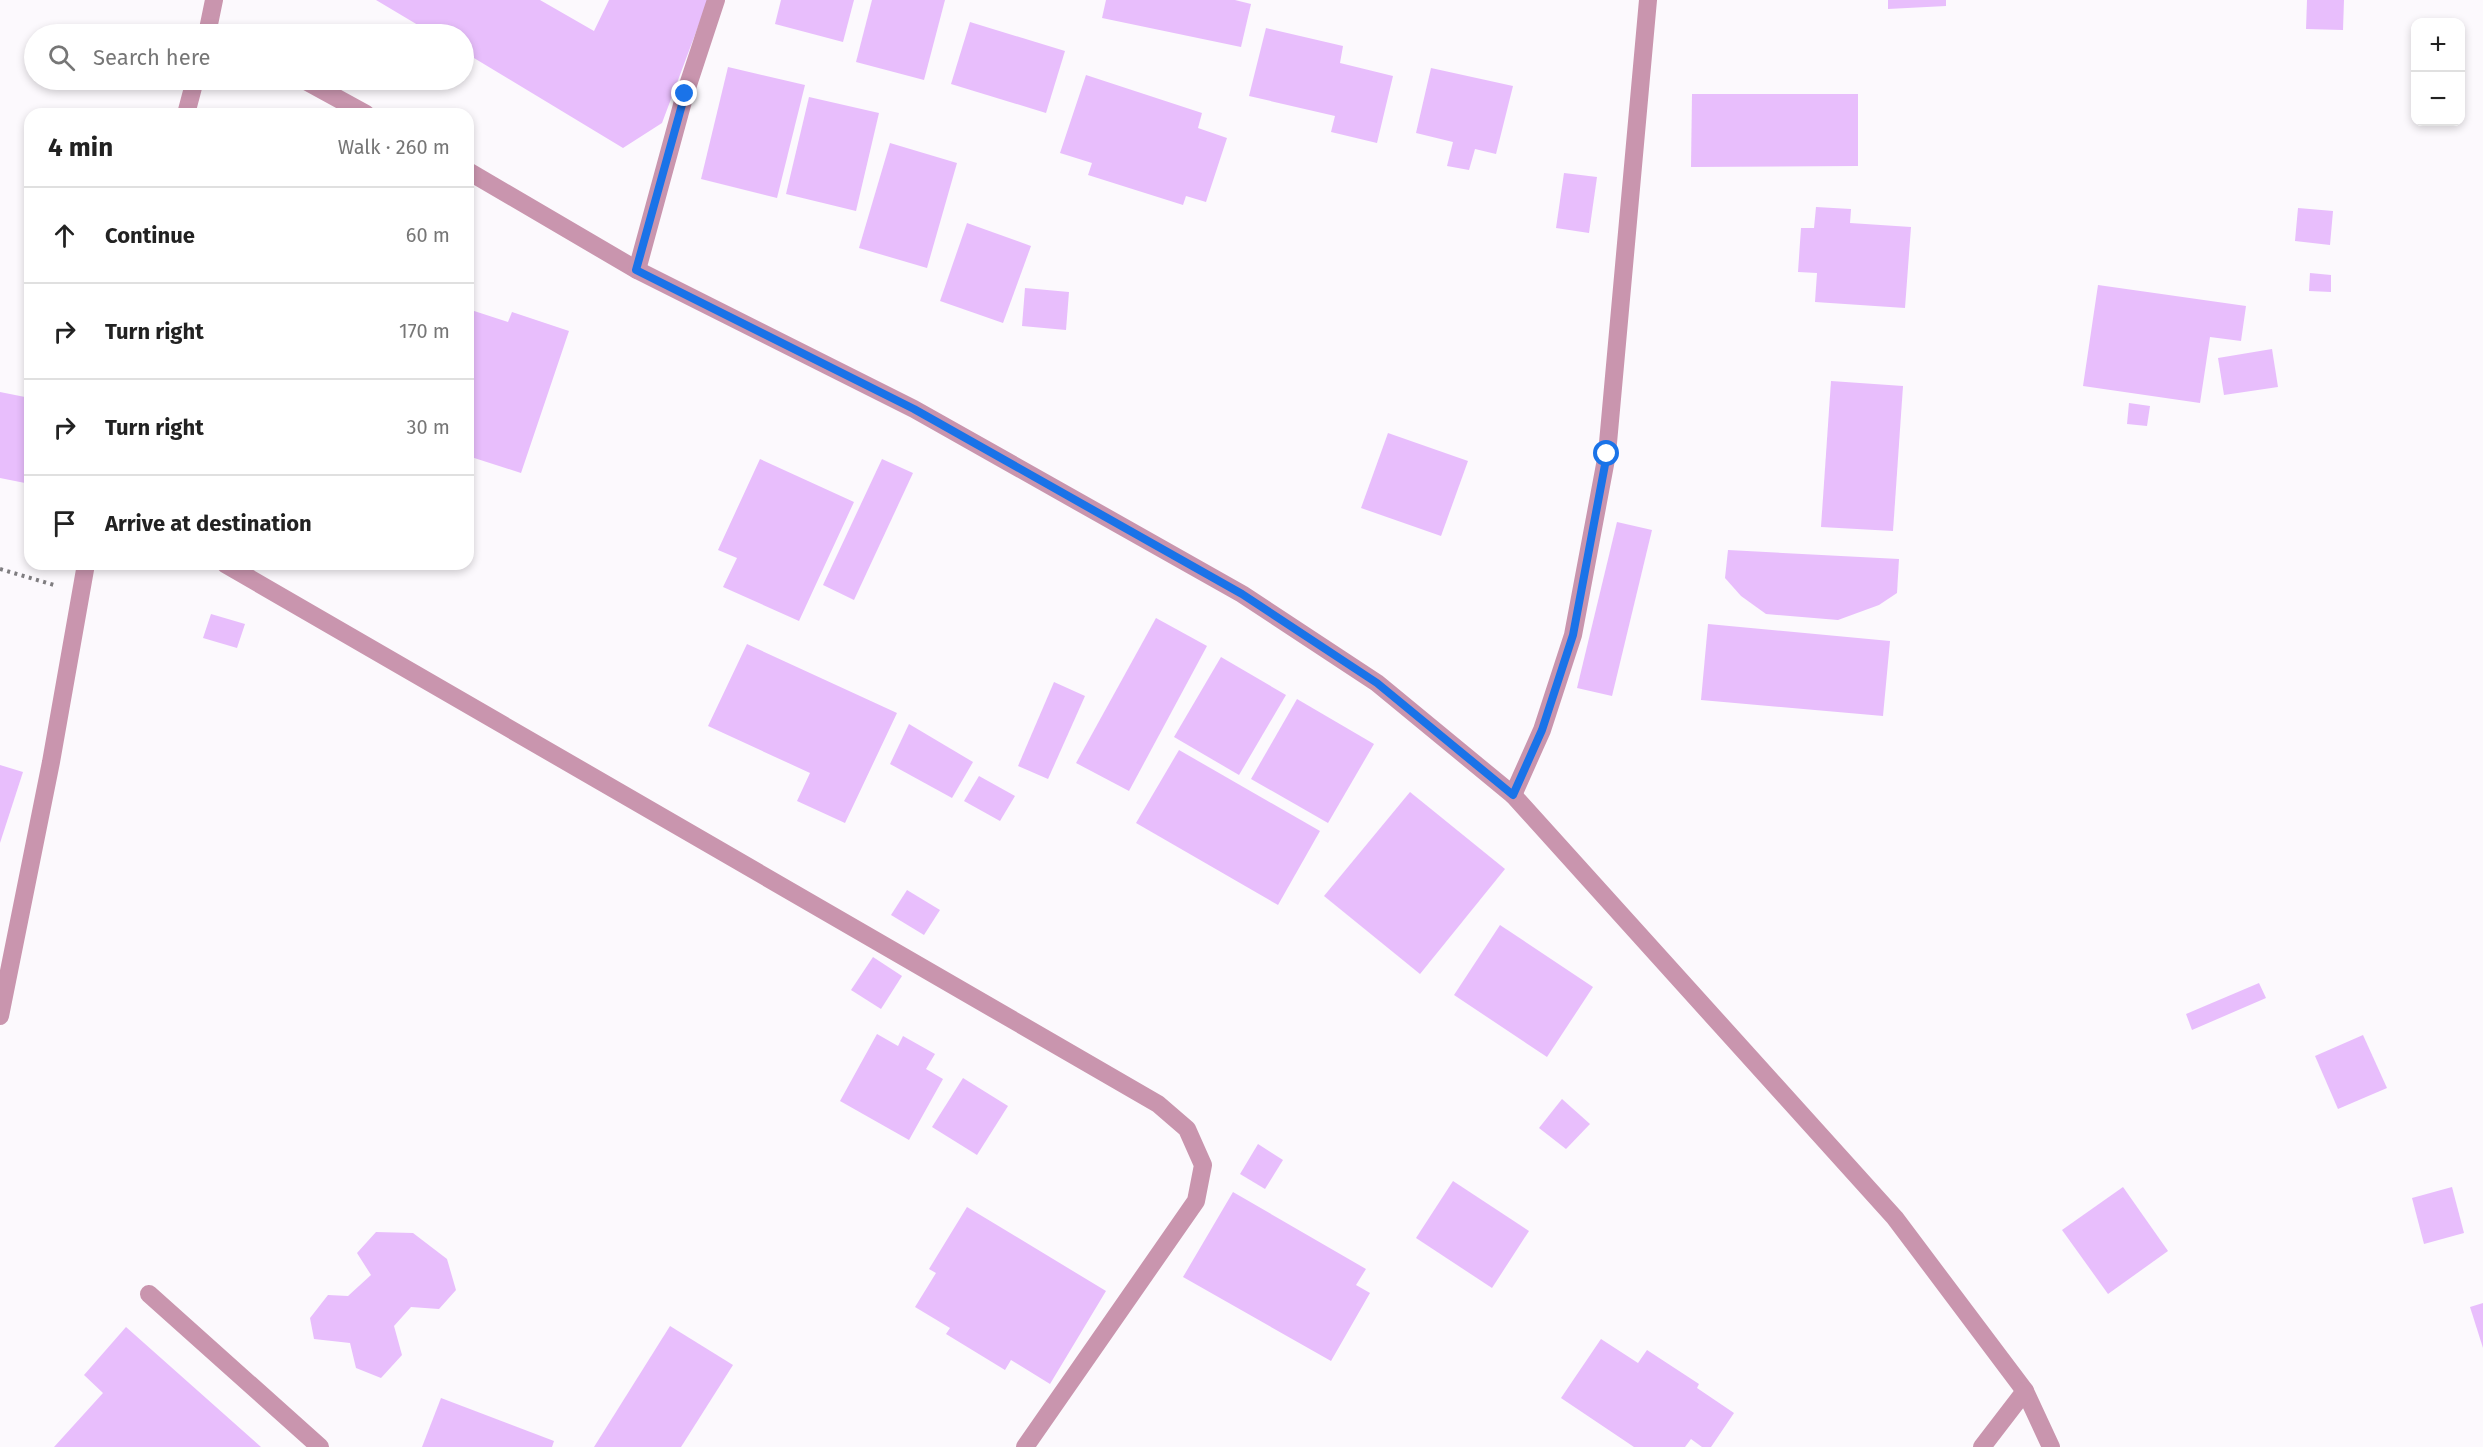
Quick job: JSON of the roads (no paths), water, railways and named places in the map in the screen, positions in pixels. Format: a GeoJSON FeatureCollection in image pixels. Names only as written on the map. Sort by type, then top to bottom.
{"type":"FeatureCollection","features":[{"type":"Feature","properties":{"kind":"street"},"geometry":{"type":"LineString","coordinates":[[213,24],[214,0]]}},
{"type":"Feature","properties":{"kind":"street"},"geometry":{"type":"LineString","coordinates":[[636,270],[685,94],[716,0]]}},
{"type":"Feature","properties":{"kind":"street"},"geometry":{"type":"LineString","coordinates":[[1513,795],[1542,730],[1573,635],[1607,454],[1648,0]]}},
{"type":"Feature","properties":{"kind":"street"},"geometry":{"type":"LineString","coordinates":[[188,108],[192,90]]}},
{"type":"Feature","properties":{"kind":"street"},"geometry":{"type":"LineString","coordinates":[[322,90],[355,108]]}},
{"type":"Feature","properties":{"kind":"street"},"geometry":{"type":"LineString","coordinates":[[474,175],[636,270],[914,409],[1242,594],[1377,683],[1513,795],[1895,1218],[2025,1391],[2051,1447]]}},
{"type":"Feature","properties":{"kind":"street"},"geometry":{"type":"LineString","coordinates":[[0,1016],[51,762],[85,570]]}},
{"type":"Feature","properties":{"kind":"street"},"geometry":{"type":"LineString","coordinates":[[235,570],[1158,1104],[1187,1129],[1203,1165],[1196,1201],[1025,1447]]}},
{"type":"Feature","properties":{"kind":"street"},"geometry":{"type":"LineString","coordinates":[[149,1294],[320,1447]]}},
{"type":"Feature","properties":{"kind":"street"},"geometry":{"type":"LineString","coordinates":[[1982,1447],[2025,1391]]}}]}
